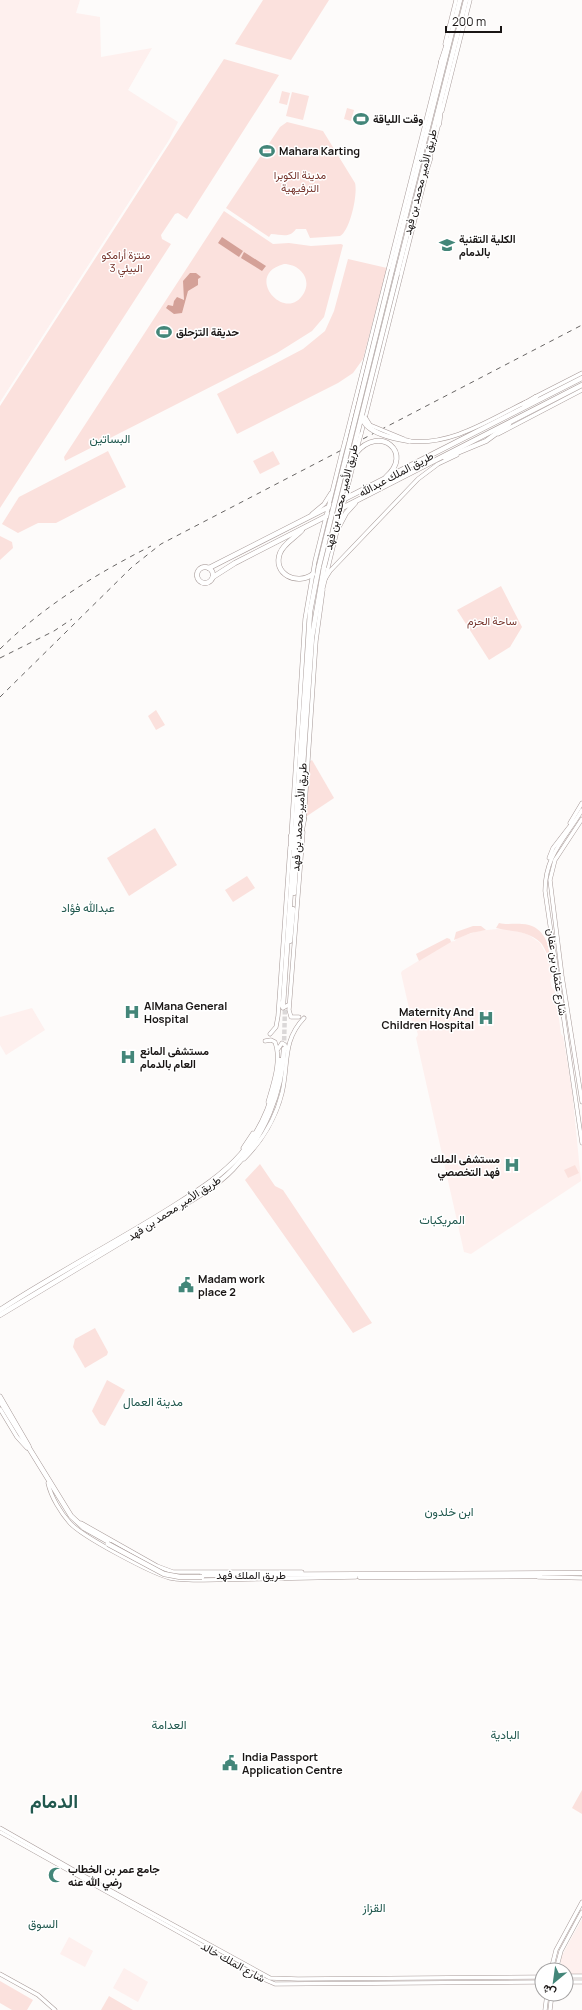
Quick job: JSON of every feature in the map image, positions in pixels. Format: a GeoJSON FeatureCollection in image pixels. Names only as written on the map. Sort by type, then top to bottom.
{"type":"FeatureCollection","features":[{"type":"Feature","properties":{"kind":"highway","name":"طريق الأمير محمد بن فهد"},"geometry":{"type":"LineString","coordinates":[[286,1004],[310,612],[392,270],[460,0]]}},
{"type":"Feature","properties":{"kind":"highway","name":"طريق الأمير محمد بن فهد"},"geometry":{"type":"LineString","coordinates":[[294,869],[312,638],[321,566],[363,416],[456,38],[468,0]]}},
{"type":"Feature","properties":{"kind":"highway"},"geometry":{"type":"LineString","coordinates":[[441,62],[456,15]]}},
{"type":"Feature","properties":{"kind":"highway"},"geometry":{"type":"LineString","coordinates":[[439,124],[445,85]]}},
{"type":"Feature","properties":{"kind":"highway"},"geometry":{"type":"LineString","coordinates":[[408,206],[420,149]]}},
{"type":"Feature","properties":{"kind":"highway"},"geometry":{"type":"LineString","coordinates":[[411,219],[430,159]]}},
{"type":"Feature","properties":{"kind":"highway","name":"طريق الملك عبدالله"},"geometry":{"type":"LineString","coordinates":[[210,568],[299,524],[582,378]]}},
{"type":"Feature","properties":{"kind":"highway","name":"طريق الملك عبدالله"},"geometry":{"type":"LineString","coordinates":[[213,577],[223,570],[582,385]]}},
{"type":"Feature","properties":{"kind":"highway"},"geometry":{"type":"LineString","coordinates":[[499,421],[536,397]]}},
{"type":"Feature","properties":{"kind":"highway"},"geometry":{"type":"LineString","coordinates":[[418,469],[486,441],[524,414]]}},
{"type":"Feature","properties":{"kind":"highway"},"geometry":{"type":"LineString","coordinates":[[363,416],[364,423],[370,428],[397,439],[409,441]]}},
{"type":"Feature","properties":{"kind":"highway"},"geometry":{"type":"LineString","coordinates":[[356,453],[366,443],[378,440],[384,440],[394,449],[397,459],[396,464],[390,474],[380,482]]}},
{"type":"Feature","properties":{"kind":"highway"},"geometry":{"type":"LineString","coordinates":[[338,528],[346,513],[360,499]]}},
{"type":"Feature","properties":{"kind":"highway"},"geometry":{"type":"LineString","coordinates":[[306,527],[282,548],[279,554],[279,565],[285,575],[295,580],[307,578],[313,574]]}},
{"type":"Feature","properties":{"kind":"highway"},"geometry":{"type":"LineString","coordinates":[[205,567],[210,568],[213,572],[213,577],[211,581],[205,584],[197,579],[196,574],[199,569],[205,567]]}},
{"type":"Feature","properties":{"kind":"highway"},"geometry":{"type":"LineString","coordinates":[[302,661],[308,644]]}},
{"type":"Feature","properties":{"kind":"highway"},"geometry":{"type":"LineString","coordinates":[[294,869],[304,819]]}},
{"type":"Feature","properties":{"kind":"highway"},"geometry":{"type":"LineString","coordinates":[[291,836],[294,869]]}},
{"type":"Feature","properties":{"kind":"highway","name":"طريق الأمير محمد بن فهد"},"geometry":{"type":"LineString","coordinates":[[0,1310],[211,1182],[248,1145],[266,1113],[276,1084],[284,1050]]}},
{"type":"Feature","properties":{"kind":"highway","name":"طريق الأمير محمد بن فهد"},"geometry":{"type":"LineString","coordinates":[[0,1315],[196,1196],[233,1169],[252,1146],[271,1111],[280,1082],[284,1050]]}},
{"type":"Feature","properties":{"kind":"highway","name":"طريق الملك فهد"},"geometry":{"type":"LineString","coordinates":[[0,1401],[73,1523],[164,1574],[180,1577],[525,1572],[582,1574]]}},
{"type":"Feature","properties":{"kind":"highway","name":"طريق الملك فهد"},"geometry":{"type":"LineString","coordinates":[[0,1405],[29,1450]]}},
{"type":"Feature","properties":{"kind":"highway","name":"طريق الملك فهد"},"geometry":{"type":"LineString","coordinates":[[202,1576],[356,1578],[529,1577],[582,1574]]}},
{"type":"Feature","properties":{"kind":"main road"},"geometry":{"type":"LineString","coordinates":[[270,1034],[276,1027],[279,998],[305,619],[313,574],[342,452],[420,149],[456,0]]}},
{"type":"Feature","properties":{"kind":"main road"},"geometry":{"type":"LineString","coordinates":[[312,638],[361,434],[363,416],[439,124],[468,0]]}},
{"type":"Feature","properties":{"kind":"main road"},"geometry":{"type":"LineString","coordinates":[[409,441],[429,442],[441,440],[477,426],[582,373]]}},
{"type":"Feature","properties":{"kind":"main road"},"geometry":{"type":"LineString","coordinates":[[325,579],[330,571],[418,479],[438,464],[486,441],[582,390]]}},
{"type":"Feature","properties":{"kind":"main road"},"geometry":{"type":"LineString","coordinates":[[299,524],[324,504],[334,485]]}},
{"type":"Feature","properties":{"kind":"main road"},"geometry":{"type":"LineString","coordinates":[[279,998],[280,1006],[283,1008],[287,1007],[286,1004],[304,819],[316,647],[323,590]]}},
{"type":"Feature","properties":{"kind":"main road"},"geometry":{"type":"LineString","coordinates":[[564,834],[582,803]]}},
{"type":"Feature","properties":{"kind":"main road"},"geometry":{"type":"LineString","coordinates":[[546,869],[553,848],[581,811]]}},
{"type":"Feature","properties":{"kind":"main road","name":"شارع عثمان بن عفان"},"geometry":{"type":"LineString","coordinates":[[581,811],[556,849],[546,869],[545,891],[582,1143]]}},
{"type":"Feature","properties":{"kind":"main road","name":"شارع عثمان بن عفان"},"geometry":{"type":"LineString","coordinates":[[582,819],[561,850],[553,865],[550,886],[582,1102]]}},
{"type":"Feature","properties":{"kind":"main road"},"geometry":{"type":"LineString","coordinates":[[571,837],[582,825]]}},
{"type":"Feature","properties":{"kind":"main road"},"geometry":{"type":"LineString","coordinates":[[286,1004],[290,1016],[293,1018],[299,1017]]}},
{"type":"Feature","properties":{"kind":"main road"},"geometry":{"type":"LineString","coordinates":[[284,1050],[291,1036],[304,1018]]}},
{"type":"Feature","properties":{"kind":"main road"},"geometry":{"type":"LineString","coordinates":[[265,1041],[272,1040],[275,1042],[278,1054]]}},
{"type":"Feature","properties":{"kind":"main road"},"geometry":{"type":"LineString","coordinates":[[227,1167],[252,1136],[265,1112],[272,1087],[279,1045],[282,1043],[285,1044],[284,1050]]}},
{"type":"Feature","properties":{"kind":"main road"},"geometry":{"type":"LineString","coordinates":[[0,1396],[28,1443],[29,1450]]}},
{"type":"Feature","properties":{"kind":"main road"},"geometry":{"type":"LineString","coordinates":[[0,1409],[17,1437],[29,1450]]}},
{"type":"Feature","properties":{"kind":"main road"},"geometry":{"type":"LineString","coordinates":[[49,1483],[80,1522],[164,1569],[185,1573],[374,1574]]}},
{"type":"Feature","properties":{"kind":"main road"},"geometry":{"type":"LineString","coordinates":[[49,1483],[50,1490],[65,1516],[75,1528],[162,1575],[180,1579],[204,1580],[356,1578]]}},
{"type":"Feature","properties":{"kind":"main road"},"geometry":{"type":"LineString","coordinates":[[162,1575],[164,1569]]}},
{"type":"Feature","properties":{"kind":"main road","name":"شارع الملك خالد"},"geometry":{"type":"LineString","coordinates":[[0,1828],[16,1839],[254,1975],[275,1984],[534,1982]]}},
{"type":"Feature","properties":{"kind":"main road","name":"شارع الملك خالد"},"geometry":{"type":"LineString","coordinates":[[0,1832],[16,1839],[270,1978],[298,1980],[534,1976]]}},
{"type":"Feature","properties":{"kind":"main road"},"geometry":{"type":"LineString","coordinates":[[553,1962],[556,1950],[582,1902]]}},
{"type":"Feature","properties":{"kind":"main road"},"geometry":{"type":"LineString","coordinates":[[558,1962],[561,1951],[582,1912]]}},
{"type":"Feature","properties":{"kind":"main road"},"geometry":{"type":"LineString","coordinates":[[0,1974],[38,1995],[55,2010]]}},
{"type":"Feature","properties":{"kind":"shaded area"},"geometry":{"type":"Polygon","coordinates":[[[0,0],[80,0],[76,13],[100,17],[101,57],[152,48],[128,90],[178,122],[169,140],[0,402],[0,0]]]}},
{"type":"Feature","properties":{"kind":"shaded area"},"geometry":{"type":"Polygon","coordinates":[[[222,237],[243,251],[239,257],[218,243],[222,237]]]}},
{"type":"Feature","properties":{"kind":"shaded area"},"geometry":{"type":"Polygon","coordinates":[[[244,252],[266,266],[262,271],[241,258],[244,252]]]}},
{"type":"Feature","properties":{"kind":"shaded area"},"geometry":{"type":"Polygon","coordinates":[[[190,273],[196,273],[201,277],[198,279],[198,285],[188,291],[182,313],[174,314],[166,308],[168,305],[173,306],[177,297],[184,300],[183,281],[190,273]]]}},
{"type":"Feature","properties":{"kind":"shaded area"},"geometry":{"type":"Polygon","coordinates":[[[497,929],[514,930],[529,935],[540,943],[549,959],[552,977],[550,980],[552,988],[555,990],[555,1003],[558,1011],[561,1034],[563,1036],[572,1090],[581,1181],[471,1254],[464,1252],[416,1038],[418,1035],[416,1028],[413,1026],[401,973],[449,942],[455,941],[457,938],[478,931],[497,929]]]}},
{"type":"Feature","properties":{"kind":"shaded area"},"geometry":{"type":"Polygon","coordinates":[[[32,1008],[45,1030],[6,1055],[0,1045],[0,1017],[32,1008]]]}},
{"type":"Feature","properties":{"kind":"shaded area"},"geometry":{"type":"Polygon","coordinates":[[[582,1919],[582,1974],[574,1974],[574,1962],[561,1962],[561,1957],[582,1919]]]}},
{"type":"Feature","properties":{"kind":"shaded area"},"geometry":{"type":"Polygon","coordinates":[[[69,1937],[93,1951],[85,1967],[60,1954],[69,1937]]]}},
{"type":"Feature","properties":{"kind":"shaded area"},"geometry":{"type":"Polygon","coordinates":[[[124,1968],[148,1982],[138,2002],[113,1988],[124,1968]]]}},
{"type":"Feature","properties":{"kind":"green space"},"geometry":{"type":"Polygon","coordinates":[[[263,0],[329,0],[291,60],[235,44],[263,0]]]}},
{"type":"Feature","properties":{"kind":"green space","name":"منتزة أرامكو البيئي 3"},"geometry":{"type":"Polygon","coordinates":[[[224,59],[279,75],[187,219],[178,213],[175,214],[161,235],[162,239],[171,244],[0,508],[0,406],[224,59]]]}},
{"type":"Feature","properties":{"kind":"green space"},"geometry":{"type":"Polygon","coordinates":[[[282,91],[290,93],[287,105],[279,103],[282,91]]]}},
{"type":"Feature","properties":{"kind":"green space"},"geometry":{"type":"Polygon","coordinates":[[[292,92],[309,96],[303,120],[286,116],[292,92]]]}},
{"type":"Feature","properties":{"kind":"green space"},"geometry":{"type":"Polygon","coordinates":[[[347,108],[354,110],[351,121],[344,119],[347,108]]]}},
{"type":"Feature","properties":{"kind":"green space","name":"مدينة الكوبرا الترفيهية"},"geometry":{"type":"Polygon","coordinates":[[[287,122],[323,131],[355,183],[356,188],[354,203],[350,220],[344,233],[340,236],[310,238],[306,229],[296,229],[288,235],[271,234],[269,237],[226,208],[280,127],[287,122]]]}},
{"type":"Feature","properties":{"kind":"green space"},"geometry":{"type":"Polygon","coordinates":[[[224,211],[273,244],[289,243],[311,246],[343,245],[324,317],[312,331],[277,353],[65,461],[64,457],[224,211]],[[284,264],[272,270],[267,278],[267,286],[272,295],[279,301],[287,304],[296,301],[304,293],[306,287],[303,273],[295,266],[284,264]]]}},
{"type":"Feature","properties":{"kind":"green space"},"geometry":{"type":"Polygon","coordinates":[[[348,259],[387,268],[363,359],[353,373],[338,383],[237,434],[217,394],[303,349],[325,331],[334,311],[348,259]]]}},
{"type":"Feature","properties":{"kind":"green space"},"geometry":{"type":"Polygon","coordinates":[[[108,451],[126,487],[56,523],[38,523],[18,533],[2,524],[19,497],[108,451]]]}},
{"type":"Feature","properties":{"kind":"green space"},"geometry":{"type":"Polygon","coordinates":[[[273,451],[280,464],[260,474],[253,461],[273,451]]]}},
{"type":"Feature","properties":{"kind":"green space"},"geometry":{"type":"Polygon","coordinates":[[[0,536],[12,542],[13,548],[0,560],[0,536]]]}},
{"type":"Feature","properties":{"kind":"green space","name":"ساحة الحزم"},"geometry":{"type":"Polygon","coordinates":[[[501,586],[522,627],[510,647],[489,660],[457,610],[501,586]]]}},
{"type":"Feature","properties":{"kind":"green space"},"geometry":{"type":"Polygon","coordinates":[[[156,710],[165,725],[156,730],[148,716],[156,710]]]}},
{"type":"Feature","properties":{"kind":"green space"},"geometry":{"type":"Polygon","coordinates":[[[312,760],[334,798],[304,818],[309,762],[312,760]]]}},
{"type":"Feature","properties":{"kind":"green space"},"geometry":{"type":"Polygon","coordinates":[[[155,828],[177,865],[129,896],[107,858],[155,828]]]}},
{"type":"Feature","properties":{"kind":"green space"},"geometry":{"type":"Polygon","coordinates":[[[247,876],[255,888],[233,902],[225,890],[247,876]]]}},
{"type":"Feature","properties":{"kind":"green space"},"geometry":{"type":"Polygon","coordinates":[[[499,923],[522,924],[535,927],[546,940],[550,959],[541,943],[536,939],[520,932],[496,928],[499,923]]]}},
{"type":"Feature","properties":{"kind":"green space"},"geometry":{"type":"Polygon","coordinates":[[[473,926],[481,926],[486,930],[471,933],[454,940],[456,932],[473,926]]]}},
{"type":"Feature","properties":{"kind":"green space"},"geometry":{"type":"Polygon","coordinates":[[[447,938],[450,939],[451,942],[419,961],[416,954],[447,938]]]}},
{"type":"Feature","properties":{"kind":"green space"},"geometry":{"type":"Polygon","coordinates":[[[260,1164],[275,1186],[283,1190],[372,1323],[353,1333],[245,1180],[260,1164]]]}},
{"type":"Feature","properties":{"kind":"green space"},"geometry":{"type":"Polygon","coordinates":[[[575,1165],[579,1173],[568,1178],[564,1170],[575,1165]]]}},
{"type":"Feature","properties":{"kind":"green space"},"geometry":{"type":"Polygon","coordinates":[[[95,1328],[108,1352],[107,1355],[85,1368],[73,1347],[75,1339],[95,1328]]]}},
{"type":"Feature","properties":{"kind":"green space"},"geometry":{"type":"Polygon","coordinates":[[[107,1380],[125,1390],[105,1426],[100,1424],[92,1411],[107,1380]]]}},
{"type":"Feature","properties":{"kind":"green space"},"geometry":{"type":"Polygon","coordinates":[[[582,1790],[582,1814],[572,1808],[582,1790]]]}},
{"type":"Feature","properties":{"kind":"green space"},"geometry":{"type":"Polygon","coordinates":[[[0,1981],[33,2000],[27,2010],[12,2010],[0,2003],[0,1981]]]}},
{"type":"Feature","properties":{"kind":"green space"},"geometry":{"type":"Polygon","coordinates":[[[109,1996],[133,2010],[101,2010],[109,1996]]]}},
{"type":"Feature","properties":{"kind":"tunnel"},"geometry":{"type":"LineString","coordinates":[[284,1047],[285,1005]]}},
{"type":"Feature","properties":{"kind":"railway"},"geometry":{"type":"LineString","coordinates":[[0,697],[132,567],[161,544],[582,325]]}},
{"type":"Feature","properties":{"kind":"railway"},"geometry":{"type":"LineString","coordinates":[[0,649],[53,604],[91,579],[151,546]]}},
{"type":"Feature","properties":{"kind":"railway"},"geometry":{"type":"LineString","coordinates":[[0,658],[54,631],[72,619]]}},
{"type":"Feature","properties":{"kind":"place","name":"وقت اللياقة"},"geometry":{"type":"Point","coordinates":[361,119]}},
{"type":"Feature","properties":{"kind":"place","name":"Mahara Karting"},"geometry":{"type":"Point","coordinates":[267,151]}},
{"type":"Feature","properties":{"kind":"place","name":"الكلية التقنية بالدمام"},"geometry":{"type":"Point","coordinates":[447,245]}},
{"type":"Feature","properties":{"kind":"place","name":"حديقة التزحلق"},"geometry":{"type":"Point","coordinates":[164,332]}},
{"type":"Feature","properties":{"kind":"place","name":"AlMana General Hospital"},"geometry":{"type":"Point","coordinates":[132,1012]}},
{"type":"Feature","properties":{"kind":"place","name":"Maternity And Children Hospital"},"geometry":{"type":"Point","coordinates":[486,1018]}},
{"type":"Feature","properties":{"kind":"place","name":"مستشفى المانع العام بالدمام"},"geometry":{"type":"Point","coordinates":[128,1057]}},
{"type":"Feature","properties":{"kind":"place","name":"مستشفى الملك فهد التخصصي"},"geometry":{"type":"Point","coordinates":[512,1165]}},
{"type":"Feature","properties":{"kind":"place","name":"Madam work place 2"},"geometry":{"type":"Point","coordinates":[186,1285]}},
{"type":"Feature","properties":{"kind":"place","name":"India Passport Application Centre"},"geometry":{"type":"Point","coordinates":[230,1763]}},
{"type":"Feature","properties":{"kind":"place","name":"جامع عمر بن الخطاب رضي الله عنه"},"geometry":{"type":"Point","coordinates":[56,1875]}},
{"type":"Feature","properties":{"kind":"district","name":"البساتين"},"geometry":{"type":"Point","coordinates":[110,439]}},
{"type":"Feature","properties":{"kind":"district","name":"عبدالله فؤاد"},"geometry":{"type":"Point","coordinates":[88,908]}},
{"type":"Feature","properties":{"kind":"district","name":"المريكبات"},"geometry":{"type":"Point","coordinates":[442,1220]}},
{"type":"Feature","properties":{"kind":"district","name":"مدينة العمال"},"geometry":{"type":"Point","coordinates":[153,1402]}},
{"type":"Feature","properties":{"kind":"district","name":"ابن خلدون"},"geometry":{"type":"Point","coordinates":[449,1512]}},
{"type":"Feature","properties":{"kind":"district","name":"العدامة"},"geometry":{"type":"Point","coordinates":[169,1725]}},
{"type":"Feature","properties":{"kind":"district","name":"البادية"},"geometry":{"type":"Point","coordinates":[505,1735]}},
{"type":"Feature","properties":{"kind":"district","name":"الدمام"},"geometry":{"type":"Point","coordinates":[54,1801]}},
{"type":"Feature","properties":{"kind":"district","name":"القزاز"},"geometry":{"type":"Point","coordinates":[374,1908]}},
{"type":"Feature","properties":{"kind":"district","name":"السوق"},"geometry":{"type":"Point","coordinates":[43,1924]}}]}
